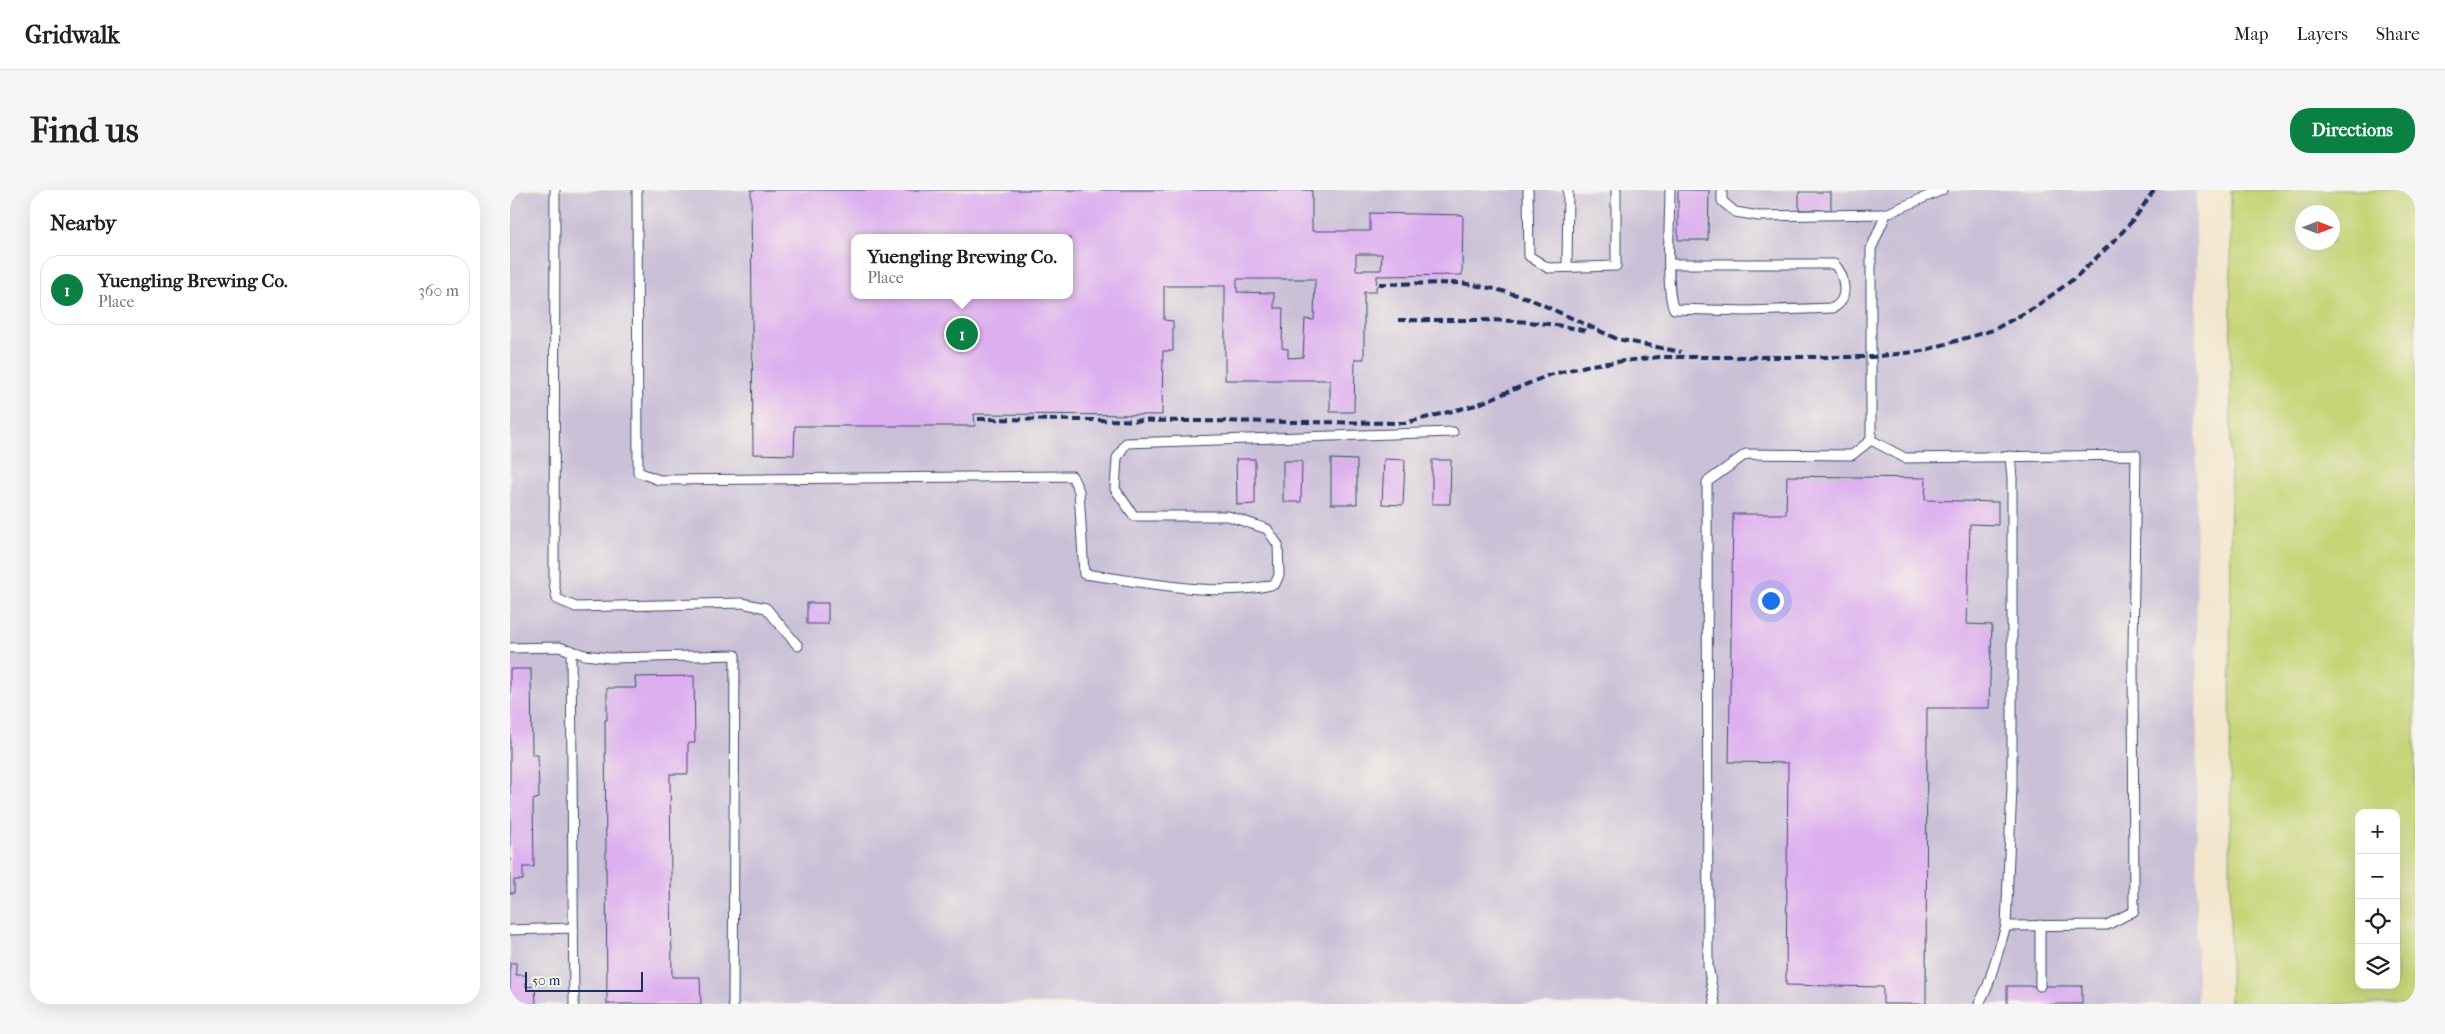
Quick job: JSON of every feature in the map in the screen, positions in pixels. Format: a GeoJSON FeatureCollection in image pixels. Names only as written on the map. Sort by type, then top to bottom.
{"type":"FeatureCollection","features":[{"type":"Feature","properties":{"kind":"lane"},"geometry":{"type":"LineString","coordinates":[[555,190],[554,584],[557,599],[576,607],[742,603],[766,608],[798,646]]}},
{"type":"Feature","properties":{"kind":"lane"},"geometry":{"type":"LineString","coordinates":[[637,190],[638,472],[659,480],[1072,476],[1079,491],[1084,574],[1206,589],[1255,590],[1275,584],[1279,575],[1278,545],[1267,529],[1228,516],[1134,516],[1115,489],[1117,458],[1126,443],[1453,432]]}},
{"type":"Feature","properties":{"kind":"lane"},"geometry":{"type":"LineString","coordinates":[[1528,190],[1529,256],[1548,268],[1616,266],[1616,190]]}},
{"type":"Feature","properties":{"kind":"lane"},"geometry":{"type":"LineString","coordinates":[[1567,267],[1568,190]]}},
{"type":"Feature","properties":{"kind":"lane"},"geometry":{"type":"LineString","coordinates":[[1670,190],[1670,264],[1671,303],[1674,309],[1680,311],[1833,308],[1840,305],[1843,299],[1844,289],[1840,270],[1834,264],[1670,264]]}},
{"type":"Feature","properties":{"kind":"lane"},"geometry":{"type":"LineString","coordinates":[[1722,190],[1722,202],[1735,212],[1759,216],[1886,214],[1942,190]]}},
{"type":"Feature","properties":{"kind":"lane"},"geometry":{"type":"LineString","coordinates":[[1871,440],[1871,249],[1886,214]]}},
{"type":"Feature","properties":{"kind":"lane"},"geometry":{"type":"LineString","coordinates":[[1871,440],[1905,458],[2136,455],[2133,647],[2134,911],[2107,925],[2006,926]]}},
{"type":"Feature","properties":{"kind":"lane"},"geometry":{"type":"LineString","coordinates":[[1716,1004],[1708,966],[1707,482],[1746,454],[1852,455],[1871,440]]}},
{"type":"Feature","properties":{"kind":"lane"},"geometry":{"type":"LineString","coordinates":[[1979,1004],[1988,985],[2006,926],[2012,787],[2012,478],[2010,456]]}},
{"type":"Feature","properties":{"kind":"lane"},"geometry":{"type":"LineString","coordinates":[[510,648],[559,647],[610,658],[735,655],[732,1004]]}},
{"type":"Feature","properties":{"kind":"lane"},"geometry":{"type":"LineString","coordinates":[[571,650],[574,1004]]}},
{"type":"Feature","properties":{"kind":"lane"},"geometry":{"type":"LineString","coordinates":[[2040,926],[2040,986]]}},
{"type":"Feature","properties":{"kind":"lane"},"geometry":{"type":"LineString","coordinates":[[510,930],[573,928]]}},
{"type":"Feature","properties":{"kind":"shaded area"},"geometry":{"type":"Polygon","coordinates":[[[510,190],[2196,190],[2197,1004],[510,1004],[510,190]]]}},
{"type":"Feature","properties":{"kind":"green space"},"geometry":{"type":"Polygon","coordinates":[[[2231,190],[2415,190],[2415,1004],[2230,1004],[2231,190]]]}},
{"type":"Feature","properties":{"kind":"building"},"geometry":{"type":"Polygon","coordinates":[[[751,190],[1312,190],[1312,231],[1370,231],[1370,213],[1463,215],[1462,275],[1377,276],[1376,292],[1364,292],[1364,359],[1355,359],[1354,412],[1330,412],[1330,380],[1225,380],[1225,286],[1164,286],[1164,320],[1173,321],[1173,351],[1163,351],[1162,415],[974,414],[975,426],[795,426],[794,455],[753,454],[751,190]],[[1356,254],[1356,270],[1381,270],[1382,254],[1356,254]],[[1237,279],[1237,292],[1274,293],[1274,308],[1283,308],[1282,348],[1288,349],[1288,358],[1303,357],[1305,319],[1314,320],[1315,279],[1237,279]]]}},
{"type":"Feature","properties":{"kind":"building"},"geometry":{"type":"Polygon","coordinates":[[[1678,190],[1709,190],[1708,240],[1678,240],[1678,190]]]}},
{"type":"Feature","properties":{"kind":"building"},"geometry":{"type":"Polygon","coordinates":[[[1799,192],[1831,192],[1831,210],[1799,210],[1799,192]]]}},
{"type":"Feature","properties":{"kind":"building"},"geometry":{"type":"Polygon","coordinates":[[[1236,459],[1255,459],[1255,504],[1237,505],[1236,459]]]}},
{"type":"Feature","properties":{"kind":"building"},"geometry":{"type":"Polygon","coordinates":[[[1331,459],[1357,460],[1357,504],[1331,504],[1331,459]]]}},
{"type":"Feature","properties":{"kind":"building"},"geometry":{"type":"Polygon","coordinates":[[[1384,459],[1405,460],[1403,505],[1382,504],[1384,459]]]}},
{"type":"Feature","properties":{"kind":"building"},"geometry":{"type":"Polygon","coordinates":[[[1432,460],[1451,460],[1450,504],[1432,504],[1432,460]]]}},
{"type":"Feature","properties":{"kind":"building"},"geometry":{"type":"Polygon","coordinates":[[[1283,461],[1302,461],[1301,502],[1283,502],[1283,461]]]}},
{"type":"Feature","properties":{"kind":"building"},"geometry":{"type":"Polygon","coordinates":[[[1787,476],[1926,478],[1925,500],[1998,502],[1998,525],[1970,524],[1967,624],[1992,625],[1989,708],[1927,708],[1926,1004],[1883,1004],[1883,987],[1786,985],[1788,763],[1729,762],[1733,514],[1786,514],[1787,476]]]}},
{"type":"Feature","properties":{"kind":"building"},"geometry":{"type":"Polygon","coordinates":[[[807,603],[828,603],[828,624],[807,624],[807,603]]]}},
{"type":"Feature","properties":{"kind":"building"},"geometry":{"type":"Polygon","coordinates":[[[510,669],[531,669],[532,755],[538,755],[539,798],[533,800],[534,867],[523,867],[523,880],[514,880],[514,893],[510,893],[510,669]]]}},
{"type":"Feature","properties":{"kind":"building"},"geometry":{"type":"Polygon","coordinates":[[[694,676],[695,743],[688,743],[688,774],[670,774],[672,977],[700,977],[701,1004],[607,1004],[605,720],[607,720],[607,688],[636,688],[635,677],[694,676]]]}},
{"type":"Feature","properties":{"kind":"building"},"geometry":{"type":"Polygon","coordinates":[[[510,963],[516,963],[516,975],[526,975],[526,987],[535,986],[536,1004],[510,1004],[510,963]]]}},
{"type":"Feature","properties":{"kind":"building"},"geometry":{"type":"Polygon","coordinates":[[[2007,986],[2082,986],[2082,1004],[2007,1004],[2007,986]]]}},
{"type":"Feature","properties":{"kind":"railway"},"geometry":{"type":"LineString","coordinates":[[978,419],[1405,423],[1476,405],[1549,375],[1590,365],[1659,357],[1872,357],[1922,351],[1993,330],[2034,308],[2075,278],[2116,239],[2135,218],[2154,190]]}},
{"type":"Feature","properties":{"kind":"railway"},"geometry":{"type":"LineString","coordinates":[[1379,284],[1462,283],[1495,289],[1528,298],[1617,339],[1681,352]]}},
{"type":"Feature","properties":{"kind":"railway"},"geometry":{"type":"LineString","coordinates":[[1398,320],[1516,321],[1563,326],[1586,331]]}},
{"type":"Feature","properties":{"kind":"place","name":"Yuengling Brewing Co."},"geometry":{"type":"Point","coordinates":[962,334]}}]}
